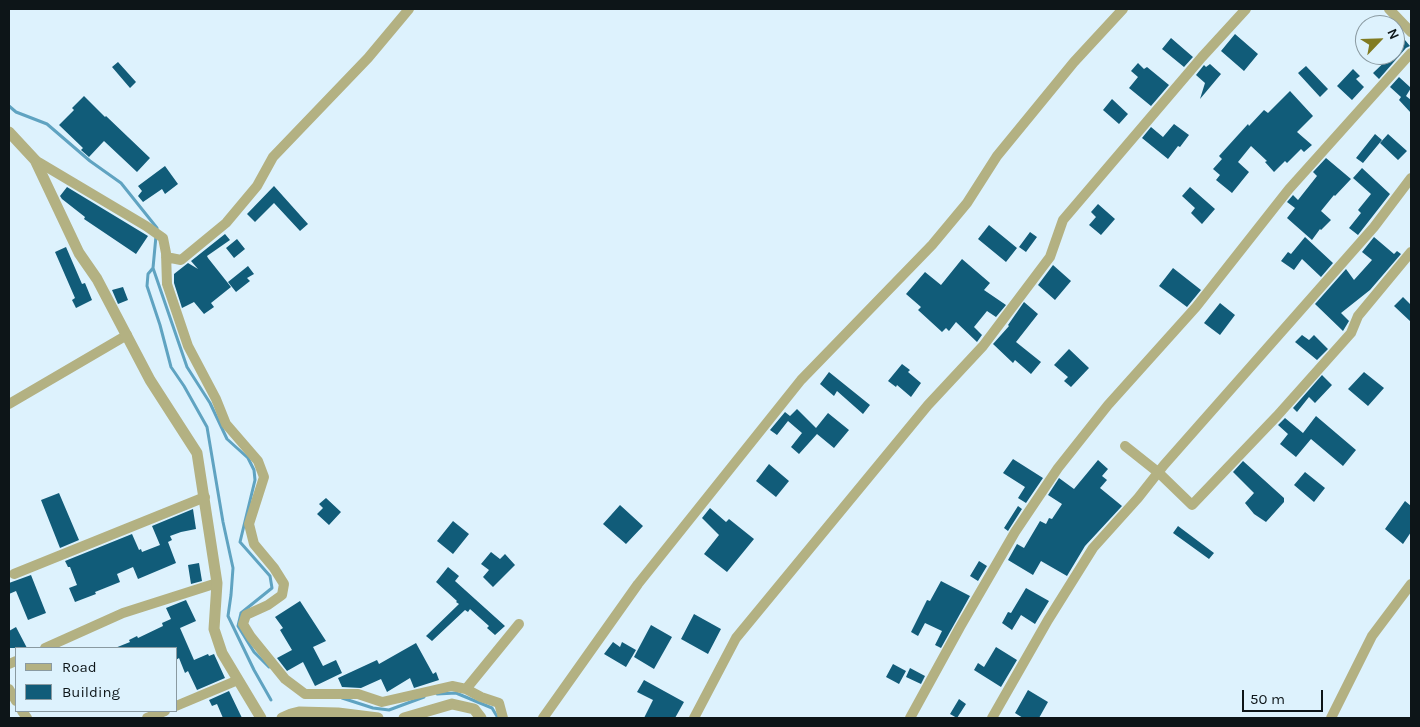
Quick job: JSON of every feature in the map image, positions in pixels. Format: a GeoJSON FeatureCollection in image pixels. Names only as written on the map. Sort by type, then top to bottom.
{"type":"FeatureCollection","features":[{"type":"Feature","properties":{"kind":"street"},"geometry":{"type":"LineString","coordinates":[[166,257],[181,260],[226,222],[257,186],[272,157],[368,58],[409,9]]}},
{"type":"Feature","properties":{"kind":"street"},"geometry":{"type":"LineString","coordinates":[[543,718],[638,584],[802,380],[932,245],[967,203],[997,156],[1074,62],[1123,9]]}},
{"type":"Feature","properties":{"kind":"street"},"geometry":{"type":"LineString","coordinates":[[694,718],[736,638],[928,405],[983,346],[1050,257],[1063,220],[1202,57],[1246,9]]}},
{"type":"Feature","properties":{"kind":"street"},"geometry":{"type":"LineString","coordinates":[[1388,9],[1411,32]]}},
{"type":"Feature","properties":{"kind":"street"},"geometry":{"type":"LineString","coordinates":[[910,718],[1015,532],[1058,468],[1108,405],[1196,307],[1289,189],[1411,53]]}},
{"type":"Feature","properties":{"kind":"street"},"geometry":{"type":"LineString","coordinates":[[9,132],[35,160],[163,238],[168,284],[188,346],[216,398],[226,424],[258,461],[264,477],[249,524],[254,544],[274,568],[284,584],[282,595],[268,605],[246,615],[243,624],[251,637],[286,679],[304,694],[358,694],[382,702],[452,686],[466,689],[482,698],[499,703],[503,718]]}},
{"type":"Feature","properties":{"kind":"street"},"geometry":{"type":"LineString","coordinates":[[35,160],[79,253],[97,279],[150,380],[197,453],[217,583],[214,629],[222,653],[261,718]]}},
{"type":"Feature","properties":{"kind":"street"},"geometry":{"type":"LineString","coordinates":[[992,718],[1048,620],[1093,548],[1374,227],[1411,178]]}},
{"type":"Feature","properties":{"kind":"street"},"geometry":{"type":"LineString","coordinates":[[1126,446],[1192,505],[1277,416],[1351,333],[1358,316],[1411,252]]}},
{"type":"Feature","properties":{"kind":"street"},"geometry":{"type":"LineString","coordinates":[[9,404],[127,335]]}},
{"type":"Feature","properties":{"kind":"street"},"geometry":{"type":"LineString","coordinates":[[14,574],[205,497]]}},
{"type":"Feature","properties":{"kind":"street"},"geometry":{"type":"LineString","coordinates":[[47,647],[123,613],[217,583]]}},
{"type":"Feature","properties":{"kind":"street"},"geometry":{"type":"LineString","coordinates":[[1331,718],[1372,636],[1411,584]]}},
{"type":"Feature","properties":{"kind":"street"},"geometry":{"type":"LineString","coordinates":[[466,689],[519,624]]}},
{"type":"Feature","properties":{"kind":"street"},"geometry":{"type":"LineString","coordinates":[[178,705],[238,680]]}},
{"type":"Feature","properties":{"kind":"street"},"geometry":{"type":"LineString","coordinates":[[404,718],[452,704],[474,709],[481,718]]}},
{"type":"Feature","properties":{"kind":"street"},"geometry":{"type":"LineString","coordinates":[[147,718],[162,712]]}},
{"type":"Feature","properties":{"kind":"street"},"geometry":{"type":"LineString","coordinates":[[282,718],[299,712],[338,713],[378,718]]}},
{"type":"Feature","properties":{"kind":"building"},"geometry":{"type":"Polygon","coordinates":[[[1235,34],[1258,54],[1244,71],[1221,51],[1235,34]]]}},
{"type":"Feature","properties":{"kind":"building"},"geometry":{"type":"Polygon","coordinates":[[[1171,38],[1193,57],[1184,67],[1162,49],[1171,38]]]}},
{"type":"Feature","properties":{"kind":"building"},"geometry":{"type":"Polygon","coordinates":[[[1405,40],[1410,46],[1405,49],[1405,40]]]}},
{"type":"Feature","properties":{"kind":"building"},"geometry":{"type":"Polygon","coordinates":[[[118,62],[136,82],[130,88],[112,67],[118,62]]]}},
{"type":"Feature","properties":{"kind":"building"},"geometry":{"type":"Polygon","coordinates":[[[1138,63],[1144,69],[1147,67],[1169,85],[1151,106],[1129,88],[1138,77],[1131,71],[1138,63]]]}},
{"type":"Feature","properties":{"kind":"building"},"geometry":{"type":"Polygon","coordinates":[[[1210,64],[1221,74],[1200,99],[1205,83],[1196,75],[1204,65],[1206,67],[1210,64]]]}},
{"type":"Feature","properties":{"kind":"building"},"geometry":{"type":"Polygon","coordinates":[[[1381,65],[1391,65],[1379,79],[1373,73],[1381,65]]]}},
{"type":"Feature","properties":{"kind":"building"},"geometry":{"type":"Polygon","coordinates":[[[1306,66],[1328,89],[1320,97],[1298,73],[1306,66]]]}},
{"type":"Feature","properties":{"kind":"building"},"geometry":{"type":"Polygon","coordinates":[[[1353,69],[1360,76],[1356,79],[1364,87],[1352,100],[1337,86],[1353,69]]]}},
{"type":"Feature","properties":{"kind":"building"},"geometry":{"type":"Polygon","coordinates":[[[1399,77],[1411,88],[1406,96],[1411,100],[1411,113],[1399,100],[1401,97],[1390,87],[1399,77]]]}},
{"type":"Feature","properties":{"kind":"building"},"geometry":{"type":"Polygon","coordinates":[[[1290,91],[1313,116],[1297,132],[1312,145],[1304,152],[1301,149],[1287,163],[1285,161],[1274,172],[1265,162],[1267,161],[1251,146],[1238,162],[1249,172],[1232,193],[1216,180],[1220,175],[1213,169],[1222,159],[1219,156],[1248,124],[1249,126],[1264,110],[1268,113],[1290,91]]]}},
{"type":"Feature","properties":{"kind":"building"},"geometry":{"type":"Polygon","coordinates":[[[84,96],[150,158],[137,172],[104,141],[89,157],[81,150],[83,148],[59,125],[74,110],[72,108],[84,96]]]}},
{"type":"Feature","properties":{"kind":"building"},"geometry":{"type":"Polygon","coordinates":[[[1112,99],[1128,114],[1119,124],[1103,110],[1112,99]]]}},
{"type":"Feature","properties":{"kind":"building"},"geometry":{"type":"Polygon","coordinates":[[[1174,124],[1189,135],[1168,159],[1142,138],[1151,127],[1163,137],[1174,124]]]}},
{"type":"Feature","properties":{"kind":"building"},"geometry":{"type":"Polygon","coordinates":[[[1375,134],[1382,140],[1363,163],[1356,158],[1375,134]]]}},
{"type":"Feature","properties":{"kind":"building"},"geometry":{"type":"Polygon","coordinates":[[[1388,134],[1407,151],[1398,160],[1380,143],[1388,134]]]}},
{"type":"Feature","properties":{"kind":"building"},"geometry":{"type":"Polygon","coordinates":[[[1326,158],[1351,179],[1321,211],[1331,220],[1320,229],[1312,240],[1287,218],[1295,208],[1287,202],[1293,195],[1298,200],[1317,176],[1313,172],[1326,158]]]}},
{"type":"Feature","properties":{"kind":"building"},"geometry":{"type":"Polygon","coordinates":[[[165,166],[178,184],[165,194],[162,189],[143,202],[138,196],[142,191],[138,186],[165,166]]]}},
{"type":"Feature","properties":{"kind":"building"},"geometry":{"type":"Polygon","coordinates":[[[1362,168],[1390,194],[1358,235],[1349,228],[1361,213],[1358,210],[1371,194],[1353,178],[1362,168]]]}},
{"type":"Feature","properties":{"kind":"building"},"geometry":{"type":"Polygon","coordinates":[[[274,186],[308,224],[300,231],[274,203],[255,222],[247,214],[274,186]]]}},
{"type":"Feature","properties":{"kind":"building"},"geometry":{"type":"Polygon","coordinates":[[[67,187],[148,236],[136,254],[84,219],[85,217],[62,199],[60,196],[67,187]]]}},
{"type":"Feature","properties":{"kind":"building"},"geometry":{"type":"Polygon","coordinates":[[[1190,187],[1215,209],[1202,224],[1191,213],[1195,208],[1182,196],[1190,187]]]}},
{"type":"Feature","properties":{"kind":"building"},"geometry":{"type":"Polygon","coordinates":[[[1098,204],[1115,219],[1101,235],[1089,225],[1096,217],[1091,212],[1098,204]]]}},
{"type":"Feature","properties":{"kind":"building"},"geometry":{"type":"Polygon","coordinates":[[[989,225],[1017,248],[1006,262],[978,239],[989,225]]]}},
{"type":"Feature","properties":{"kind":"building"},"geometry":{"type":"Polygon","coordinates":[[[1030,232],[1037,237],[1026,252],[1019,247],[1030,232]]]}},
{"type":"Feature","properties":{"kind":"building"},"geometry":{"type":"Polygon","coordinates":[[[225,234],[230,240],[207,256],[231,287],[211,303],[214,307],[204,314],[194,302],[182,308],[174,283],[174,274],[188,263],[198,269],[191,261],[225,234]]]}},
{"type":"Feature","properties":{"kind":"building"},"geometry":{"type":"Polygon","coordinates":[[[1305,237],[1333,263],[1321,277],[1302,259],[1294,270],[1281,261],[1288,252],[1291,254],[1305,237]]]}},
{"type":"Feature","properties":{"kind":"building"},"geometry":{"type":"Polygon","coordinates":[[[1374,237],[1394,254],[1397,251],[1401,254],[1370,290],[1341,313],[1349,321],[1343,331],[1315,304],[1346,269],[1354,280],[1372,260],[1362,252],[1374,237]]]}},
{"type":"Feature","properties":{"kind":"building"},"geometry":{"type":"Polygon","coordinates":[[[237,239],[245,249],[234,258],[226,248],[237,239]]]}},
{"type":"Feature","properties":{"kind":"building"},"geometry":{"type":"Polygon","coordinates":[[[66,247],[82,284],[85,283],[92,300],[76,308],[72,300],[75,298],[55,252],[66,247]]]}},
{"type":"Feature","properties":{"kind":"building"},"geometry":{"type":"Polygon","coordinates":[[[962,259],[990,283],[984,290],[1006,305],[996,317],[987,311],[974,327],[982,335],[977,342],[956,322],[949,331],[946,328],[942,332],[918,310],[921,307],[906,294],[925,272],[941,285],[962,259]]]}},
{"type":"Feature","properties":{"kind":"building"},"geometry":{"type":"Polygon","coordinates":[[[1053,265],[1071,281],[1055,300],[1038,285],[1053,265]]]}},
{"type":"Feature","properties":{"kind":"building"},"geometry":{"type":"Polygon","coordinates":[[[248,266],[254,274],[247,278],[250,281],[236,292],[228,282],[248,266]]]}},
{"type":"Feature","properties":{"kind":"building"},"geometry":{"type":"Polygon","coordinates":[[[1173,268],[1201,290],[1187,307],[1159,286],[1173,268]]]}},
{"type":"Feature","properties":{"kind":"building"},"geometry":{"type":"Polygon","coordinates":[[[123,287],[128,300],[118,304],[112,290],[123,287]]]}},
{"type":"Feature","properties":{"kind":"building"},"geometry":{"type":"Polygon","coordinates":[[[1403,297],[1411,305],[1411,322],[1394,306],[1403,297]]]}},
{"type":"Feature","properties":{"kind":"building"},"geometry":{"type":"Polygon","coordinates":[[[1024,302],[1038,314],[1016,342],[1041,362],[1031,374],[1015,360],[1013,363],[993,344],[1009,326],[1024,302]]]}},
{"type":"Feature","properties":{"kind":"building"},"geometry":{"type":"Polygon","coordinates":[[[1220,303],[1235,315],[1220,335],[1204,323],[1220,303]]]}},
{"type":"Feature","properties":{"kind":"building"},"geometry":{"type":"Polygon","coordinates":[[[1302,335],[1309,340],[1314,335],[1328,349],[1317,360],[1295,342],[1302,335]]]}},
{"type":"Feature","properties":{"kind":"building"},"geometry":{"type":"Polygon","coordinates":[[[1069,349],[1089,368],[1071,387],[1064,381],[1068,377],[1054,365],[1069,349]]]}},
{"type":"Feature","properties":{"kind":"building"},"geometry":{"type":"Polygon","coordinates":[[[902,364],[921,383],[911,397],[897,385],[896,387],[888,381],[902,364]]]}},
{"type":"Feature","properties":{"kind":"building"},"geometry":{"type":"Polygon","coordinates":[[[829,372],[870,405],[863,414],[837,391],[834,396],[820,384],[829,372]]]}},
{"type":"Feature","properties":{"kind":"building"},"geometry":{"type":"Polygon","coordinates":[[[1364,372],[1384,388],[1368,406],[1348,389],[1364,372]]]}},
{"type":"Feature","properties":{"kind":"building"},"geometry":{"type":"Polygon","coordinates":[[[1322,375],[1332,385],[1315,403],[1309,397],[1297,412],[1293,408],[1322,375]]]}},
{"type":"Feature","properties":{"kind":"building"},"geometry":{"type":"Polygon","coordinates":[[[797,409],[816,428],[828,413],[849,430],[834,448],[817,434],[799,454],[791,447],[802,433],[788,421],[777,435],[770,430],[785,412],[790,416],[797,409]]]}},
{"type":"Feature","properties":{"kind":"building"},"geometry":{"type":"Polygon","coordinates":[[[1316,416],[1356,450],[1343,466],[1311,439],[1296,457],[1280,444],[1288,434],[1278,425],[1285,418],[1303,433],[1316,416]]]}},
{"type":"Feature","properties":{"kind":"building"},"geometry":{"type":"Polygon","coordinates":[[[1013,459],[1043,478],[1026,503],[1018,498],[1025,487],[1003,473],[1013,459]]]}},
{"type":"Feature","properties":{"kind":"building"},"geometry":{"type":"Polygon","coordinates":[[[1098,460],[1108,469],[1102,476],[1107,480],[1100,488],[1122,506],[1085,546],[1067,576],[1041,561],[1033,575],[1008,560],[1017,544],[1024,548],[1040,521],[1046,524],[1049,518],[1052,519],[1062,504],[1048,495],[1059,478],[1074,489],[1098,460]]]}},
{"type":"Feature","properties":{"kind":"building"},"geometry":{"type":"Polygon","coordinates":[[[1243,461],[1284,498],[1284,502],[1266,522],[1254,514],[1245,503],[1254,493],[1233,472],[1243,461]]]}},
{"type":"Feature","properties":{"kind":"building"},"geometry":{"type":"Polygon","coordinates":[[[769,464],[789,481],[776,497],[756,481],[769,464]]]}},
{"type":"Feature","properties":{"kind":"building"},"geometry":{"type":"Polygon","coordinates":[[[1305,472],[1325,488],[1314,502],[1294,485],[1305,472]]]}},
{"type":"Feature","properties":{"kind":"building"},"geometry":{"type":"Polygon","coordinates":[[[59,493],[79,540],[60,548],[41,500],[59,493]]]}},
{"type":"Feature","properties":{"kind":"building"},"geometry":{"type":"Polygon","coordinates":[[[326,498],[341,512],[329,525],[317,514],[323,508],[319,504],[326,498]]]}},
{"type":"Feature","properties":{"kind":"building"},"geometry":{"type":"Polygon","coordinates":[[[1405,501],[1411,506],[1411,532],[1403,544],[1385,529],[1405,501]]]}},
{"type":"Feature","properties":{"kind":"building"},"geometry":{"type":"Polygon","coordinates":[[[620,505],[643,526],[626,544],[603,524],[620,505]]]}},
{"type":"Feature","properties":{"kind":"building"},"geometry":{"type":"Polygon","coordinates":[[[1018,506],[1022,509],[1008,531],[1004,528],[1018,506]]]}},
{"type":"Feature","properties":{"kind":"building"},"geometry":{"type":"Polygon","coordinates":[[[710,508],[726,522],[729,519],[754,539],[727,572],[704,554],[719,535],[702,518],[710,508]]]}},
{"type":"Feature","properties":{"kind":"building"},"geometry":{"type":"Polygon","coordinates":[[[193,509],[196,529],[170,536],[172,540],[168,542],[176,563],[138,579],[133,567],[117,574],[120,582],[75,602],[69,588],[77,585],[70,567],[68,567],[65,561],[132,534],[139,550],[141,549],[142,552],[160,545],[152,526],[193,509]]]}},
{"type":"Feature","properties":{"kind":"building"},"geometry":{"type":"Polygon","coordinates":[[[453,521],[469,534],[453,554],[437,541],[453,521]]]}},
{"type":"Feature","properties":{"kind":"building"},"geometry":{"type":"Polygon","coordinates":[[[1178,526],[1214,553],[1209,559],[1173,533],[1178,526]]]}},
{"type":"Feature","properties":{"kind":"building"},"geometry":{"type":"Polygon","coordinates":[[[491,552],[500,559],[505,554],[515,565],[493,587],[483,577],[489,570],[481,564],[491,552]]]}},
{"type":"Feature","properties":{"kind":"building"},"geometry":{"type":"Polygon","coordinates":[[[979,561],[987,566],[978,581],[970,576],[979,561]]]}},
{"type":"Feature","properties":{"kind":"building"},"geometry":{"type":"Polygon","coordinates":[[[199,563],[202,581],[191,584],[188,565],[199,563]]]}},
{"type":"Feature","properties":{"kind":"building"},"geometry":{"type":"Polygon","coordinates":[[[448,567],[459,576],[455,581],[505,626],[495,635],[487,628],[489,626],[470,609],[468,612],[465,610],[432,641],[426,636],[459,604],[436,582],[448,567]]]}},
{"type":"Feature","properties":{"kind":"building"},"geometry":{"type":"Polygon","coordinates":[[[31,575],[46,613],[28,620],[16,591],[9,594],[9,583],[31,575]]]}},
{"type":"Feature","properties":{"kind":"building"},"geometry":{"type":"Polygon","coordinates":[[[941,581],[970,596],[941,648],[935,645],[942,631],[925,623],[918,636],[911,632],[927,600],[930,601],[941,581]]]}},
{"type":"Feature","properties":{"kind":"building"},"geometry":{"type":"Polygon","coordinates":[[[1026,588],[1049,601],[1035,624],[1021,615],[1012,630],[1002,623],[1008,612],[1011,613],[1026,588]]]}},
{"type":"Feature","properties":{"kind":"building"},"geometry":{"type":"Polygon","coordinates":[[[186,600],[196,621],[180,628],[194,660],[208,654],[209,656],[214,654],[225,678],[197,690],[188,671],[185,673],[178,659],[178,647],[118,647],[130,642],[129,640],[137,636],[138,638],[163,626],[162,623],[171,619],[166,608],[186,600]]]}},
{"type":"Feature","properties":{"kind":"building"},"geometry":{"type":"Polygon","coordinates":[[[300,601],[326,641],[313,647],[323,666],[336,660],[342,673],[315,686],[303,662],[287,671],[277,658],[292,650],[280,630],[283,628],[275,617],[300,601]]]}},
{"type":"Feature","properties":{"kind":"building"},"geometry":{"type":"Polygon","coordinates":[[[694,614],[721,629],[708,654],[681,639],[694,614]]]}},
{"type":"Feature","properties":{"kind":"building"},"geometry":{"type":"Polygon","coordinates":[[[651,625],[672,637],[654,669],[634,657],[651,625]]]}},
{"type":"Feature","properties":{"kind":"building"},"geometry":{"type":"Polygon","coordinates":[[[16,627],[26,647],[9,648],[9,631],[16,627]]]}},
{"type":"Feature","properties":{"kind":"building"},"geometry":{"type":"Polygon","coordinates":[[[613,642],[620,647],[622,642],[636,650],[626,667],[604,654],[613,642]]]}},
{"type":"Feature","properties":{"kind":"building"},"geometry":{"type":"Polygon","coordinates":[[[416,643],[433,674],[436,672],[439,680],[414,688],[410,678],[387,692],[381,679],[361,688],[342,687],[338,678],[377,660],[379,664],[416,643]]]}},
{"type":"Feature","properties":{"kind":"building"},"geometry":{"type":"Polygon","coordinates":[[[996,647],[1017,660],[1001,687],[974,670],[978,663],[984,667],[996,647]]]}},
{"type":"Feature","properties":{"kind":"building"},"geometry":{"type":"Polygon","coordinates":[[[893,664],[906,671],[899,684],[886,677],[893,664]]]}},
{"type":"Feature","properties":{"kind":"building"},"geometry":{"type":"Polygon","coordinates":[[[910,668],[925,676],[921,684],[906,677],[910,668]]]}},
{"type":"Feature","properties":{"kind":"building"},"geometry":{"type":"Polygon","coordinates":[[[644,680],[684,702],[675,718],[644,718],[653,700],[637,692],[644,680]]]}},
{"type":"Feature","properties":{"kind":"building"},"geometry":{"type":"Polygon","coordinates":[[[1028,690],[1048,702],[1039,718],[1023,718],[1015,713],[1028,690]]]}},
{"type":"Feature","properties":{"kind":"building"},"geometry":{"type":"Polygon","coordinates":[[[229,691],[242,718],[223,718],[217,704],[212,706],[209,700],[229,691]]]}},
{"type":"Feature","properties":{"kind":"building"},"geometry":{"type":"Polygon","coordinates":[[[959,699],[966,704],[957,718],[950,714],[959,699]]]}},
{"type":"Feature","properties":{"kind":"waterway"},"geometry":{"type":"LineString","coordinates":[[9,106],[16,112],[47,124],[90,161],[121,183],[157,230]]}},
{"type":"Feature","properties":{"kind":"waterway"},"geometry":{"type":"LineString","coordinates":[[156,236],[153,268],[187,367],[210,403],[227,439],[248,458],[254,470],[255,480],[240,542],[270,576],[272,588],[241,613],[238,626],[254,652],[269,667]]}},
{"type":"Feature","properties":{"kind":"waterway"},"geometry":{"type":"LineString","coordinates":[[153,268],[148,274],[147,286],[171,367],[207,427],[233,568],[228,616],[271,700]]}},
{"type":"Feature","properties":{"kind":"waterway"},"geometry":{"type":"LineString","coordinates":[[437,694],[456,693],[492,708],[498,718]]}},
{"type":"Feature","properties":{"kind":"waterway"},"geometry":{"type":"LineString","coordinates":[[342,698],[373,708],[389,710],[424,697]]}}]}
